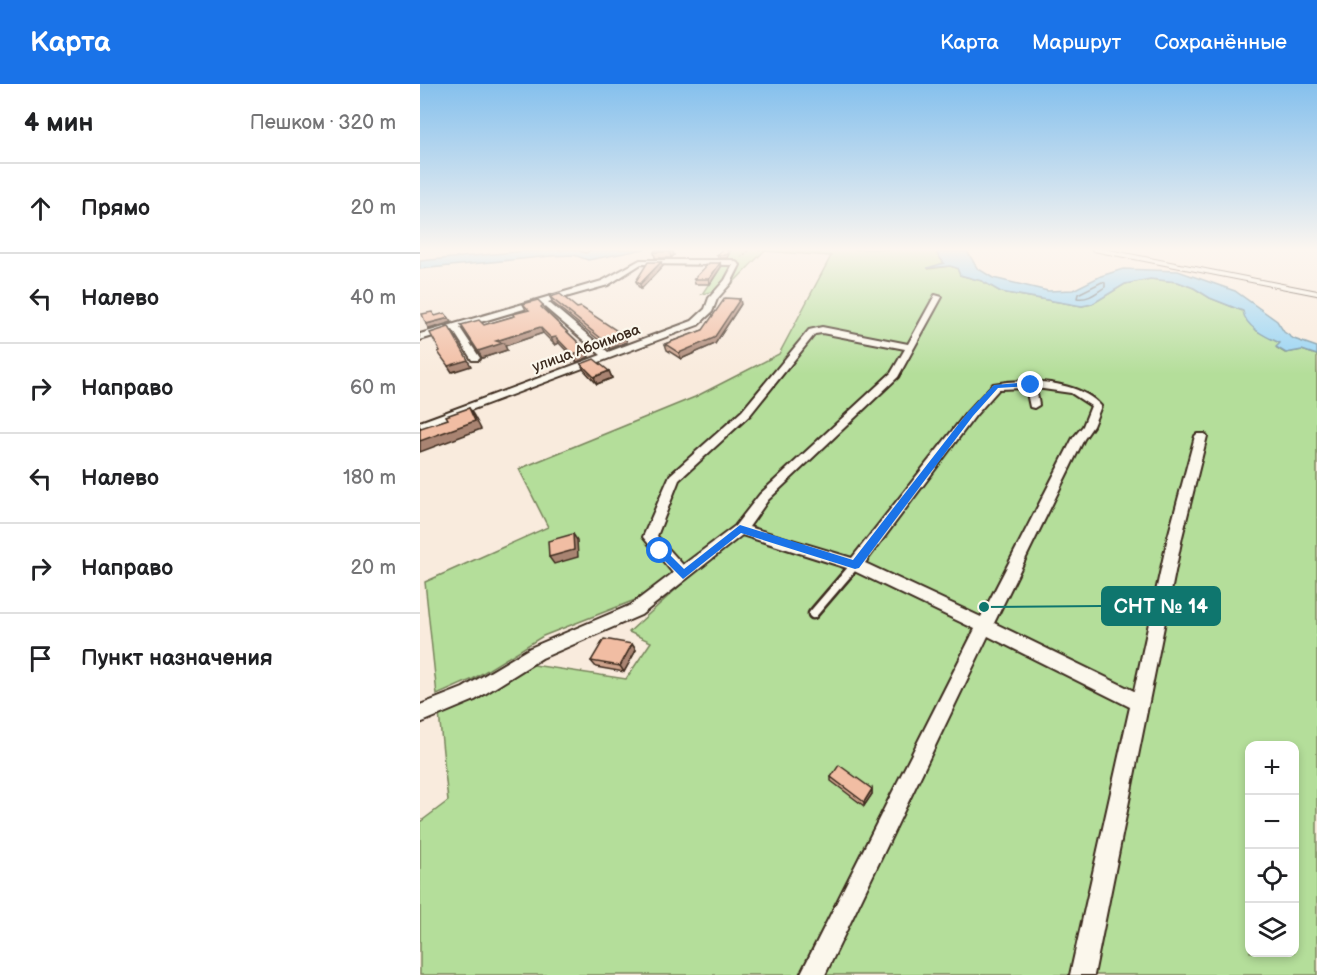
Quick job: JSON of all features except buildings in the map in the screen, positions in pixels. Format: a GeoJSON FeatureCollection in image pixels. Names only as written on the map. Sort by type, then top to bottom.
{"type":"FeatureCollection","features":[{"type":"Feature","properties":{"kind":"street"},"geometry":{"type":"LineString","coordinates":[[420,337],[580,291]]}},
{"type":"Feature","properties":{"kind":"street","name":"улица Абоимова"},"geometry":{"type":"LineString","coordinates":[[420,426],[695,323],[709,310],[713,298],[720,291]]}},
{"type":"Feature","properties":{"kind":"street"},"geometry":{"type":"LineString","coordinates":[[420,714],[469,694],[536,652],[636,610],[683,575],[740,529],[764,497],[895,375],[938,297]]}},
{"type":"Feature","properties":{"kind":"street"},"geometry":{"type":"LineString","coordinates":[[543,302],[607,356]]}},
{"type":"Feature","properties":{"kind":"street"},"geometry":{"type":"LineString","coordinates":[[456,327],[475,358]]}},
{"type":"Feature","properties":{"kind":"street"},"geometry":{"type":"LineString","coordinates":[[683,575],[650,537],[674,478],[746,413],[812,332],[822,330],[911,347]]}},
{"type":"Feature","properties":{"kind":"street"},"geometry":{"type":"LineString","coordinates":[[812,975],[1096,406],[1089,397],[1078,391],[1031,385],[996,386],[971,414],[855,565]]}},
{"type":"Feature","properties":{"kind":"street"},"geometry":{"type":"LineString","coordinates":[[1031,385],[1034,405]]}},
{"type":"Feature","properties":{"kind":"street"},"geometry":{"type":"LineString","coordinates":[[1082,975],[1175,537],[1201,436]]}},
{"type":"Feature","properties":{"kind":"street"},"geometry":{"type":"LineString","coordinates":[[740,529],[855,565],[1140,703]]}},
{"type":"Feature","properties":{"kind":"lane"},"geometry":{"type":"LineString","coordinates":[[813,614],[855,565]]}},
{"type":"Feature","properties":{"kind":"green space"},"geometry":{"type":"Polygon","coordinates":[[[813,291],[999,291],[1082,306],[1092,304],[1114,291],[1198,291],[1210,298],[1243,311],[1257,331],[1280,343],[1277,348],[1285,353],[1302,350],[1317,355],[1317,975],[420,975],[420,822],[448,801],[439,713],[527,664],[626,679],[651,642],[629,632],[684,582],[672,576],[635,600],[543,636],[473,679],[437,695],[425,582],[548,527],[519,469],[695,397],[779,354],[813,291]]]}},
{"type":"Feature","properties":{"kind":"water"},"geometry":{"type":"Polygon","coordinates":[[[999,291],[1114,291],[1092,304],[1082,306],[999,291]]]}},
{"type":"Feature","properties":{"kind":"water"},"geometry":{"type":"Polygon","coordinates":[[[1198,291],[1235,291],[1277,321],[1284,332],[1294,339],[1317,347],[1317,355],[1302,350],[1286,353],[1276,347],[1280,343],[1252,327],[1243,311],[1210,298],[1198,291]]]}},
{"type":"Feature","properties":{"kind":"place","name":"СНТ № 14"},"geometry":{"type":"Point","coordinates":[984,607]}},
{"type":"Feature","properties":{"kind":"route"},"geometry":{"type":"LineString","coordinates":[[660,551],[683,575],[740,529],[855,565],[928,468],[996,386],[1031,385]]}}]}
